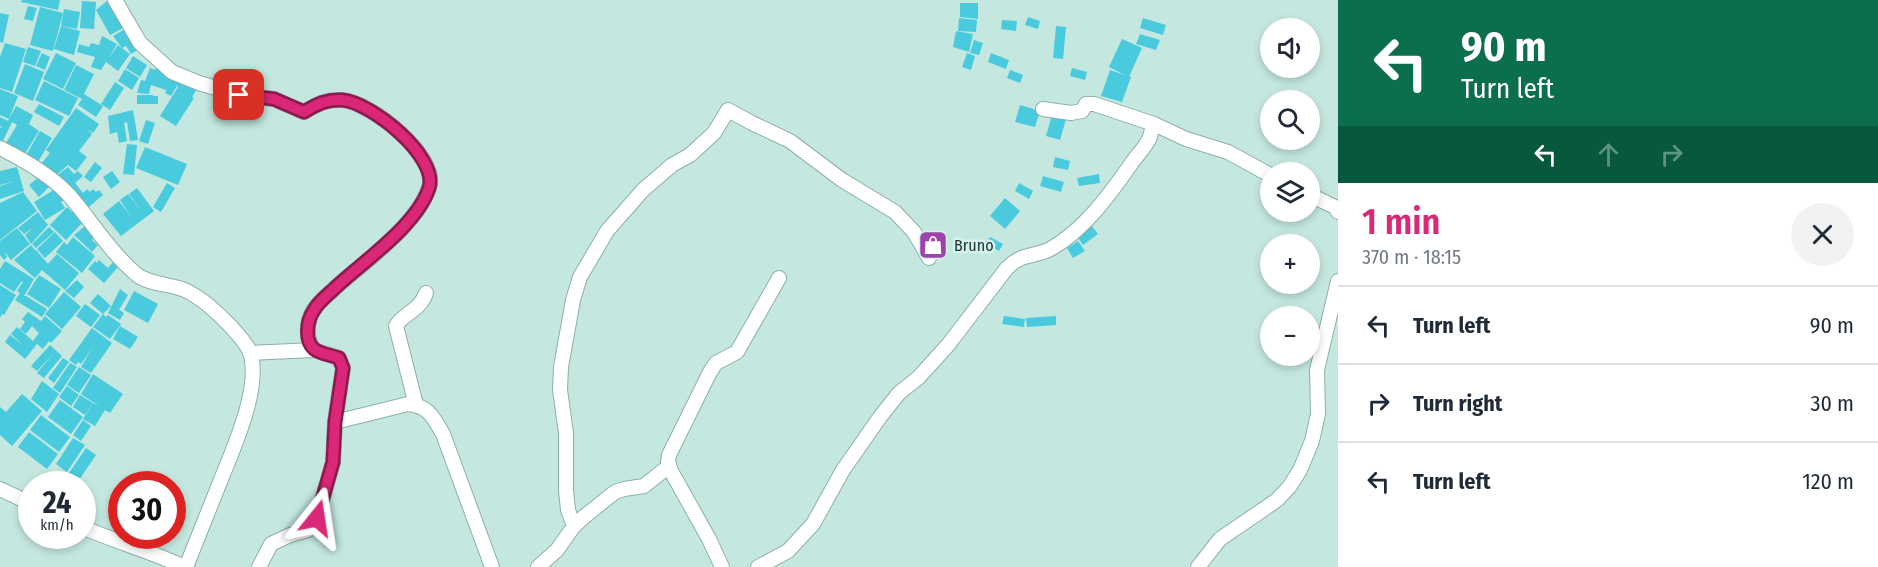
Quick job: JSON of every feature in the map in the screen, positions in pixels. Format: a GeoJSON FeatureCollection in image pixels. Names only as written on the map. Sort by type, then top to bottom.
{"type":"FeatureCollection","features":[{"type":"Feature","properties":{"kind":"street"},"geometry":{"type":"LineString","coordinates":[[115,0],[140,43],[172,72],[239,95],[274,99],[304,112],[322,101],[344,100],[360,105],[398,131],[428,168],[431,178],[429,188],[410,218],[386,245],[314,309],[307,333],[314,350]]}},
{"type":"Feature","properties":{"kind":"street"},"geometry":{"type":"LineString","coordinates":[[1043,109],[1071,113],[1082,111],[1086,104],[1089,104],[1154,124],[1186,139],[1228,152],[1260,170]]}},
{"type":"Feature","properties":{"kind":"street"},"geometry":{"type":"LineString","coordinates":[[574,526],[568,510],[566,433],[560,390],[561,367],[573,300],[580,277],[607,231],[643,190],[714,133],[728,110],[789,141],[842,180],[895,212],[914,232],[929,258]]}},
{"type":"Feature","properties":{"kind":"street"},"geometry":{"type":"LineString","coordinates":[[758,567],[788,551],[813,524],[843,470],[880,417],[899,393],[918,378],[948,345],[1007,268],[1025,255],[1047,251],[1084,222],[1104,200],[1149,139],[1154,124]]}},
{"type":"Feature","properties":{"kind":"street"},"geometry":{"type":"LineString","coordinates":[[0,148],[43,173],[66,192],[114,254],[139,276],[182,289],[203,301],[232,328],[250,352],[251,385],[244,422],[185,567],[96,533]]}},
{"type":"Feature","properties":{"kind":"street"},"geometry":{"type":"LineString","coordinates":[[1320,200],[1335,207],[1338,212]]}},
{"type":"Feature","properties":{"kind":"street"},"geometry":{"type":"LineString","coordinates":[[722,567],[669,466],[669,455],[710,372],[716,363],[737,352],[778,278]]}},
{"type":"Feature","properties":{"kind":"street"},"geometry":{"type":"LineString","coordinates":[[1198,567],[1220,539],[1276,500],[1290,486],[1300,470],[1312,441],[1318,414],[1317,370],[1338,281]]}},
{"type":"Feature","properties":{"kind":"street"},"geometry":{"type":"LineString","coordinates":[[416,405],[396,326],[424,300],[426,293]]}},
{"type":"Feature","properties":{"kind":"street"},"geometry":{"type":"LineString","coordinates":[[250,352],[314,350],[339,358],[343,368],[335,422],[333,462],[314,526],[271,544],[259,567]]}},
{"type":"Feature","properties":{"kind":"street"},"geometry":{"type":"LineString","coordinates":[[335,422],[408,404],[416,405],[432,414],[443,434],[492,567]]}},
{"type":"Feature","properties":{"kind":"street"},"geometry":{"type":"LineString","coordinates":[[538,567],[557,550],[574,526],[615,492],[644,486],[669,466]]}},
{"type":"Feature","properties":{"kind":"street"},"geometry":{"type":"LineString","coordinates":[[0,489],[18,497]]}},
{"type":"Feature","properties":{"kind":"building"},"geometry":{"type":"Polygon","coordinates":[[[22,0],[60,0],[58,10],[21,2],[22,0]]]}},
{"type":"Feature","properties":{"kind":"building"},"geometry":{"type":"Polygon","coordinates":[[[82,1],[96,2],[94,29],[80,28],[82,1]]]}},
{"type":"Feature","properties":{"kind":"building"},"geometry":{"type":"Polygon","coordinates":[[[107,1],[108,3],[112,1],[127,26],[110,35],[96,10],[107,1]]]}},
{"type":"Feature","properties":{"kind":"building"},"geometry":{"type":"Polygon","coordinates":[[[960,3],[978,3],[978,19],[960,17],[960,3]]]}},
{"type":"Feature","properties":{"kind":"building"},"geometry":{"type":"Polygon","coordinates":[[[28,6],[37,8],[33,21],[24,19],[28,6]]]}},
{"type":"Feature","properties":{"kind":"building"},"geometry":{"type":"Polygon","coordinates":[[[40,7],[63,13],[53,51],[30,45],[40,7]]]}},
{"type":"Feature","properties":{"kind":"building"},"geometry":{"type":"Polygon","coordinates":[[[64,9],[80,12],[77,29],[61,26],[64,9]]]}},
{"type":"Feature","properties":{"kind":"building"},"geometry":{"type":"Polygon","coordinates":[[[0,13],[9,15],[3,43],[0,42],[0,13]]]}},
{"type":"Feature","properties":{"kind":"building"},"geometry":{"type":"Polygon","coordinates":[[[1028,17],[1040,21],[1038,29],[1025,25],[1028,17]]]}},
{"type":"Feature","properties":{"kind":"building"},"geometry":{"type":"Polygon","coordinates":[[[959,18],[977,20],[976,32],[958,31],[959,18]]]}},
{"type":"Feature","properties":{"kind":"building"},"geometry":{"type":"Polygon","coordinates":[[[1143,18],[1166,25],[1163,35],[1140,28],[1143,18]]]}},
{"type":"Feature","properties":{"kind":"building"},"geometry":{"type":"Polygon","coordinates":[[[1002,20],[1017,21],[1016,31],[1001,29],[1002,20]]]}},
{"type":"Feature","properties":{"kind":"building"},"geometry":{"type":"Polygon","coordinates":[[[61,26],[80,31],[74,55],[54,49],[61,26]]]}},
{"type":"Feature","properties":{"kind":"building"},"geometry":{"type":"Polygon","coordinates":[[[1056,26],[1066,27],[1063,59],[1053,58],[1056,26]]]}},
{"type":"Feature","properties":{"kind":"building"},"geometry":{"type":"Polygon","coordinates":[[[127,28],[139,49],[131,54],[126,46],[122,48],[113,36],[127,28]]]}},
{"type":"Feature","properties":{"kind":"building"},"geometry":{"type":"Polygon","coordinates":[[[956,31],[973,34],[969,52],[953,47],[956,31]]]}},
{"type":"Feature","properties":{"kind":"building"},"geometry":{"type":"Polygon","coordinates":[[[1140,34],[1160,40],[1156,50],[1136,44],[1140,34]]]}},
{"type":"Feature","properties":{"kind":"building"},"geometry":{"type":"Polygon","coordinates":[[[102,36],[117,44],[108,59],[118,45],[130,54],[118,71],[106,62],[101,70],[91,67],[95,57],[77,52],[79,44],[89,47],[91,43],[99,45],[102,36]]]}},
{"type":"Feature","properties":{"kind":"building"},"geometry":{"type":"Polygon","coordinates":[[[1122,39],[1142,48],[1129,77],[1109,67],[1122,39]]]}},
{"type":"Feature","properties":{"kind":"building"},"geometry":{"type":"Polygon","coordinates":[[[974,40],[983,43],[979,55],[970,53],[974,40]]]}},
{"type":"Feature","properties":{"kind":"building"},"geometry":{"type":"Polygon","coordinates":[[[5,43],[26,49],[12,92],[0,88],[0,57],[5,43]]]}},
{"type":"Feature","properties":{"kind":"building"},"geometry":{"type":"Polygon","coordinates":[[[28,47],[41,51],[35,66],[23,62],[28,47]]]}},
{"type":"Feature","properties":{"kind":"building"},"geometry":{"type":"Polygon","coordinates":[[[42,53],[50,57],[45,70],[36,66],[42,53]]]}},
{"type":"Feature","properties":{"kind":"building"},"geometry":{"type":"Polygon","coordinates":[[[56,53],[76,63],[63,89],[43,79],[56,53]]]}},
{"type":"Feature","properties":{"kind":"building"},"geometry":{"type":"Polygon","coordinates":[[[967,53],[975,56],[971,70],[962,67],[967,53]]]}},
{"type":"Feature","properties":{"kind":"building"},"geometry":{"type":"Polygon","coordinates":[[[991,53],[1009,60],[1006,69],[988,62],[991,53]]]}},
{"type":"Feature","properties":{"kind":"building"},"geometry":{"type":"Polygon","coordinates":[[[133,56],[147,65],[140,77],[126,68],[133,56]]]}},
{"type":"Feature","properties":{"kind":"building"},"geometry":{"type":"Polygon","coordinates":[[[25,64],[44,72],[33,101],[14,93],[25,64]]]}},
{"type":"Feature","properties":{"kind":"building"},"geometry":{"type":"Polygon","coordinates":[[[76,65],[94,74],[84,94],[103,106],[96,117],[78,105],[82,99],[64,90],[76,65]]]}},
{"type":"Feature","properties":{"kind":"building"},"geometry":{"type":"Polygon","coordinates":[[[156,67],[167,71],[165,75],[197,89],[192,97],[194,98],[176,126],[160,116],[177,86],[171,96],[165,93],[166,90],[151,85],[149,94],[137,93],[141,80],[145,81],[150,68],[155,70],[156,67]]]}},
{"type":"Feature","properties":{"kind":"building"},"geometry":{"type":"Polygon","coordinates":[[[1072,68],[1087,72],[1085,80],[1070,76],[1072,68]]]}},
{"type":"Feature","properties":{"kind":"building"},"geometry":{"type":"Polygon","coordinates":[[[125,69],[139,78],[132,90],[118,81],[125,69]]]}},
{"type":"Feature","properties":{"kind":"building"},"geometry":{"type":"Polygon","coordinates":[[[1010,70],[1023,75],[1020,83],[1007,78],[1010,70]]]}},
{"type":"Feature","properties":{"kind":"building"},"geometry":{"type":"Polygon","coordinates":[[[1110,70],[1131,77],[1122,102],[1101,96],[1110,70]]]}},
{"type":"Feature","properties":{"kind":"building"},"geometry":{"type":"Polygon","coordinates":[[[44,81],[78,98],[69,116],[35,100],[44,81]]]}},
{"type":"Feature","properties":{"kind":"building"},"geometry":{"type":"Polygon","coordinates":[[[115,82],[124,88],[110,110],[101,104],[115,82]]]}},
{"type":"Feature","properties":{"kind":"building"},"geometry":{"type":"Polygon","coordinates":[[[0,89],[18,96],[9,119],[0,115],[0,89]]]}},
{"type":"Feature","properties":{"kind":"building"},"geometry":{"type":"Polygon","coordinates":[[[137,95],[158,96],[158,104],[137,104],[137,95]]]}},
{"type":"Feature","properties":{"kind":"building"},"geometry":{"type":"Polygon","coordinates":[[[39,104],[64,117],[59,126],[34,112],[39,104]]]}},
{"type":"Feature","properties":{"kind":"building"},"geometry":{"type":"Polygon","coordinates":[[[1020,105],[1040,111],[1035,127],[1015,122],[1020,105]]]}},
{"type":"Feature","properties":{"kind":"building"},"geometry":{"type":"Polygon","coordinates":[[[16,106],[33,115],[29,124],[39,131],[24,155],[6,143],[17,125],[12,122],[0,143],[0,128],[2,127],[0,117],[8,121],[16,106]]]}},
{"type":"Feature","properties":{"kind":"building"},"geometry":{"type":"Polygon","coordinates":[[[76,108],[99,124],[93,133],[87,129],[92,134],[72,160],[79,151],[87,157],[76,171],[68,165],[55,176],[41,164],[50,153],[46,150],[76,108]]]}},
{"type":"Feature","properties":{"kind":"building"},"geometry":{"type":"Polygon","coordinates":[[[133,110],[138,140],[130,141],[127,122],[124,123],[127,141],[119,143],[117,132],[110,134],[108,116],[133,110]]]}},
{"type":"Feature","properties":{"kind":"building"},"geometry":{"type":"Polygon","coordinates":[[[1052,115],[1066,119],[1060,140],[1046,136],[1052,115]]]}},
{"type":"Feature","properties":{"kind":"building"},"geometry":{"type":"Polygon","coordinates":[[[146,120],[155,123],[148,144],[139,141],[146,120]]]}},
{"type":"Feature","properties":{"kind":"building"},"geometry":{"type":"Polygon","coordinates":[[[40,131],[52,138],[37,164],[25,157],[40,131]]]}},
{"type":"Feature","properties":{"kind":"building"},"geometry":{"type":"Polygon","coordinates":[[[127,144],[137,145],[134,175],[123,174],[127,144]]]}},
{"type":"Feature","properties":{"kind":"building"},"geometry":{"type":"Polygon","coordinates":[[[145,147],[187,164],[178,185],[136,168],[145,147]]]}},
{"type":"Feature","properties":{"kind":"building"},"geometry":{"type":"Polygon","coordinates":[[[1055,157],[1070,161],[1068,170],[1053,167],[1055,157]]]}},
{"type":"Feature","properties":{"kind":"building"},"geometry":{"type":"Polygon","coordinates":[[[95,162],[102,168],[91,182],[84,177],[95,162]]]}},
{"type":"Feature","properties":{"kind":"building"},"geometry":{"type":"Polygon","coordinates":[[[17,167],[24,191],[0,199],[0,186],[15,181],[0,185],[0,171],[17,167]]]}},
{"type":"Feature","properties":{"kind":"building"},"geometry":{"type":"Polygon","coordinates":[[[68,167],[74,174],[78,171],[83,176],[75,183],[83,193],[87,189],[90,192],[93,189],[96,192],[99,190],[103,195],[84,211],[55,177],[68,167]]]}},
{"type":"Feature","properties":{"kind":"building"},"geometry":{"type":"Polygon","coordinates":[[[112,171],[120,182],[111,189],[103,177],[112,171]]]}},
{"type":"Feature","properties":{"kind":"building"},"geometry":{"type":"Polygon","coordinates":[[[1099,174],[1100,183],[1079,186],[1077,178],[1099,174]]]}},
{"type":"Feature","properties":{"kind":"building"},"geometry":{"type":"Polygon","coordinates":[[[40,176],[49,187],[39,197],[29,185],[40,176]]]}},
{"type":"Feature","properties":{"kind":"building"},"geometry":{"type":"Polygon","coordinates":[[[1043,176],[1064,182],[1061,192],[1040,186],[1043,176]]]}},
{"type":"Feature","properties":{"kind":"building"},"geometry":{"type":"Polygon","coordinates":[[[167,183],[175,188],[161,212],[153,207],[167,183]]]}},
{"type":"Feature","properties":{"kind":"building"},"geometry":{"type":"Polygon","coordinates":[[[1019,183],[1033,191],[1029,199],[1015,191],[1019,183]]]}},
{"type":"Feature","properties":{"kind":"building"},"geometry":{"type":"Polygon","coordinates":[[[57,188],[64,200],[61,202],[65,208],[45,220],[34,202],[57,188]]]}},
{"type":"Feature","properties":{"kind":"building"},"geometry":{"type":"Polygon","coordinates":[[[137,188],[154,211],[121,236],[103,214],[119,201],[132,218],[120,200],[128,194],[143,213],[129,194],[137,188]]]}},
{"type":"Feature","properties":{"kind":"building"},"geometry":{"type":"Polygon","coordinates":[[[23,192],[37,211],[0,240],[0,203],[23,192]]]}},
{"type":"Feature","properties":{"kind":"building"},"geometry":{"type":"Polygon","coordinates":[[[1005,198],[1020,211],[1005,229],[990,216],[1005,198]]]}},
{"type":"Feature","properties":{"kind":"building"},"geometry":{"type":"Polygon","coordinates":[[[67,207],[84,221],[66,240],[50,225],[67,207]]]}},
{"type":"Feature","properties":{"kind":"building"},"geometry":{"type":"Polygon","coordinates":[[[38,212],[48,225],[31,244],[25,235],[34,227],[24,234],[18,228],[38,212]]]}},
{"type":"Feature","properties":{"kind":"building"},"geometry":{"type":"Polygon","coordinates":[[[1091,225],[1098,234],[1083,245],[1077,236],[1091,225]]]}},
{"type":"Feature","properties":{"kind":"building"},"geometry":{"type":"Polygon","coordinates":[[[85,226],[96,236],[92,240],[98,245],[92,252],[74,235],[85,226]]]}},
{"type":"Feature","properties":{"kind":"building"},"geometry":{"type":"Polygon","coordinates":[[[49,227],[54,232],[36,248],[32,244],[49,227]]]}},
{"type":"Feature","properties":{"kind":"building"},"geometry":{"type":"Polygon","coordinates":[[[17,228],[30,244],[11,260],[4,251],[7,257],[4,260],[0,255],[0,241],[17,228]]]}},
{"type":"Feature","properties":{"kind":"building"},"geometry":{"type":"Polygon","coordinates":[[[55,232],[63,241],[45,258],[37,249],[55,232]]]}},
{"type":"Feature","properties":{"kind":"building"},"geometry":{"type":"Polygon","coordinates":[[[73,237],[95,256],[82,273],[56,252],[64,242],[67,245],[73,237]]]}},
{"type":"Feature","properties":{"kind":"building"},"geometry":{"type":"Polygon","coordinates":[[[990,237],[1003,244],[999,251],[986,243],[990,237]]]}},
{"type":"Feature","properties":{"kind":"building"},"geometry":{"type":"Polygon","coordinates":[[[1078,241],[1085,251],[1073,258],[1067,248],[1078,241]]]}},
{"type":"Feature","properties":{"kind":"building"},"geometry":{"type":"Polygon","coordinates":[[[31,245],[48,264],[57,254],[79,273],[65,290],[42,270],[35,278],[14,260],[31,245]]]}},
{"type":"Feature","properties":{"kind":"building"},"geometry":{"type":"Polygon","coordinates":[[[99,260],[108,268],[113,262],[118,267],[104,283],[88,269],[99,260]]]}},
{"type":"Feature","properties":{"kind":"building"},"geometry":{"type":"Polygon","coordinates":[[[5,261],[34,279],[24,296],[47,309],[42,317],[15,300],[20,293],[17,291],[22,281],[14,292],[0,283],[0,269],[5,261]]]}},
{"type":"Feature","properties":{"kind":"building"},"geometry":{"type":"Polygon","coordinates":[[[39,275],[61,289],[49,308],[27,294],[39,275]]]}},
{"type":"Feature","properties":{"kind":"building"},"geometry":{"type":"Polygon","coordinates":[[[77,280],[84,287],[74,298],[65,291],[77,280]]]}},
{"type":"Feature","properties":{"kind":"building"},"geometry":{"type":"Polygon","coordinates":[[[0,285],[16,295],[0,318],[0,285]]]}},
{"type":"Feature","properties":{"kind":"building"},"geometry":{"type":"Polygon","coordinates":[[[120,289],[128,295],[119,310],[124,313],[120,320],[108,313],[120,289]]]}},
{"type":"Feature","properties":{"kind":"building"},"geometry":{"type":"Polygon","coordinates":[[[134,291],[158,304],[148,323],[124,310],[134,291]]]}},
{"type":"Feature","properties":{"kind":"building"},"geometry":{"type":"Polygon","coordinates":[[[64,292],[81,307],[62,329],[45,314],[64,292]]]}},
{"type":"Feature","properties":{"kind":"building"},"geometry":{"type":"Polygon","coordinates":[[[98,294],[111,306],[103,314],[90,303],[98,294]]]}},
{"type":"Feature","properties":{"kind":"building"},"geometry":{"type":"Polygon","coordinates":[[[85,304],[100,315],[91,327],[76,316],[85,304]]]}},
{"type":"Feature","properties":{"kind":"building"},"geometry":{"type":"Polygon","coordinates":[[[28,312],[41,321],[45,316],[62,331],[43,349],[37,344],[25,359],[5,342],[10,335],[23,345],[11,334],[17,327],[33,341],[39,333],[32,326],[26,334],[20,329],[25,322],[22,319],[28,312]]]}},
{"type":"Feature","properties":{"kind":"building"},"geometry":{"type":"Polygon","coordinates":[[[103,314],[121,324],[110,339],[93,327],[103,314]]]}},
{"type":"Feature","properties":{"kind":"building"},"geometry":{"type":"Polygon","coordinates":[[[1004,316],[1025,319],[1024,327],[1002,324],[1004,316]]]}},
{"type":"Feature","properties":{"kind":"building"},"geometry":{"type":"Polygon","coordinates":[[[1056,316],[1056,325],[1027,327],[1026,318],[1056,316]]]}},
{"type":"Feature","properties":{"kind":"building"},"geometry":{"type":"Polygon","coordinates":[[[120,326],[138,337],[130,349],[113,339],[120,326]]]}},
{"type":"Feature","properties":{"kind":"building"},"geometry":{"type":"Polygon","coordinates":[[[92,328],[112,343],[91,373],[81,367],[93,347],[81,364],[78,362],[76,365],[69,360],[92,328]]]}},
{"type":"Feature","properties":{"kind":"building"},"geometry":{"type":"Polygon","coordinates":[[[50,345],[62,356],[44,378],[37,373],[53,354],[37,371],[31,366],[50,345]]]}},
{"type":"Feature","properties":{"kind":"building"},"geometry":{"type":"Polygon","coordinates":[[[63,358],[69,362],[54,383],[48,378],[63,358]]]}},
{"type":"Feature","properties":{"kind":"building"},"geometry":{"type":"Polygon","coordinates":[[[70,363],[77,367],[60,393],[53,388],[70,363]]]}},
{"type":"Feature","properties":{"kind":"building"},"geometry":{"type":"Polygon","coordinates":[[[79,367],[91,375],[79,393],[67,385],[79,367]]]}},
{"type":"Feature","properties":{"kind":"building"},"geometry":{"type":"Polygon","coordinates":[[[93,374],[123,394],[110,413],[105,410],[95,426],[83,419],[93,403],[99,406],[81,394],[93,374]]]}},
{"type":"Feature","properties":{"kind":"building"},"geometry":{"type":"Polygon","coordinates":[[[42,381],[59,394],[47,412],[31,399],[42,381]]]}},
{"type":"Feature","properties":{"kind":"building"},"geometry":{"type":"Polygon","coordinates":[[[67,386],[79,395],[71,406],[59,397],[67,386]]]}},
{"type":"Feature","properties":{"kind":"building"},"geometry":{"type":"Polygon","coordinates":[[[22,394],[42,411],[12,446],[0,435],[0,407],[6,412],[22,394]]]}},
{"type":"Feature","properties":{"kind":"building"},"geometry":{"type":"Polygon","coordinates":[[[80,395],[93,403],[85,415],[73,407],[80,395]]]}},
{"type":"Feature","properties":{"kind":"building"},"geometry":{"type":"Polygon","coordinates":[[[60,400],[83,417],[71,434],[48,417],[60,400]]]}},
{"type":"Feature","properties":{"kind":"building"},"geometry":{"type":"Polygon","coordinates":[[[41,415],[70,437],[59,452],[30,430],[41,415]]]}},
{"type":"Feature","properties":{"kind":"building"},"geometry":{"type":"Polygon","coordinates":[[[83,420],[91,426],[81,441],[73,435],[83,420]]]}},
{"type":"Feature","properties":{"kind":"building"},"geometry":{"type":"Polygon","coordinates":[[[29,432],[58,454],[47,469],[18,447],[29,432]]]}},
{"type":"Feature","properties":{"kind":"building"},"geometry":{"type":"Polygon","coordinates":[[[73,438],[85,445],[68,471],[56,464],[73,438]]]}},
{"type":"Feature","properties":{"kind":"building"},"geometry":{"type":"Polygon","coordinates":[[[86,448],[96,455],[85,471],[70,471],[86,448]]]}},
{"type":"Feature","properties":{"kind":"place","name":"Bruno"},"geometry":{"type":"Point","coordinates":[933,245]}},
{"type":"Feature","properties":{"kind":"route"},"geometry":{"type":"LineString","coordinates":[[239,95],[274,99],[304,112],[322,101],[344,100],[360,105],[398,131],[410,143],[428,168],[431,178],[423,200],[410,218],[386,245],[321,301],[311,315],[307,333],[310,344],[314,350],[339,358],[343,368],[335,422],[333,462],[317,518]]}}]}
